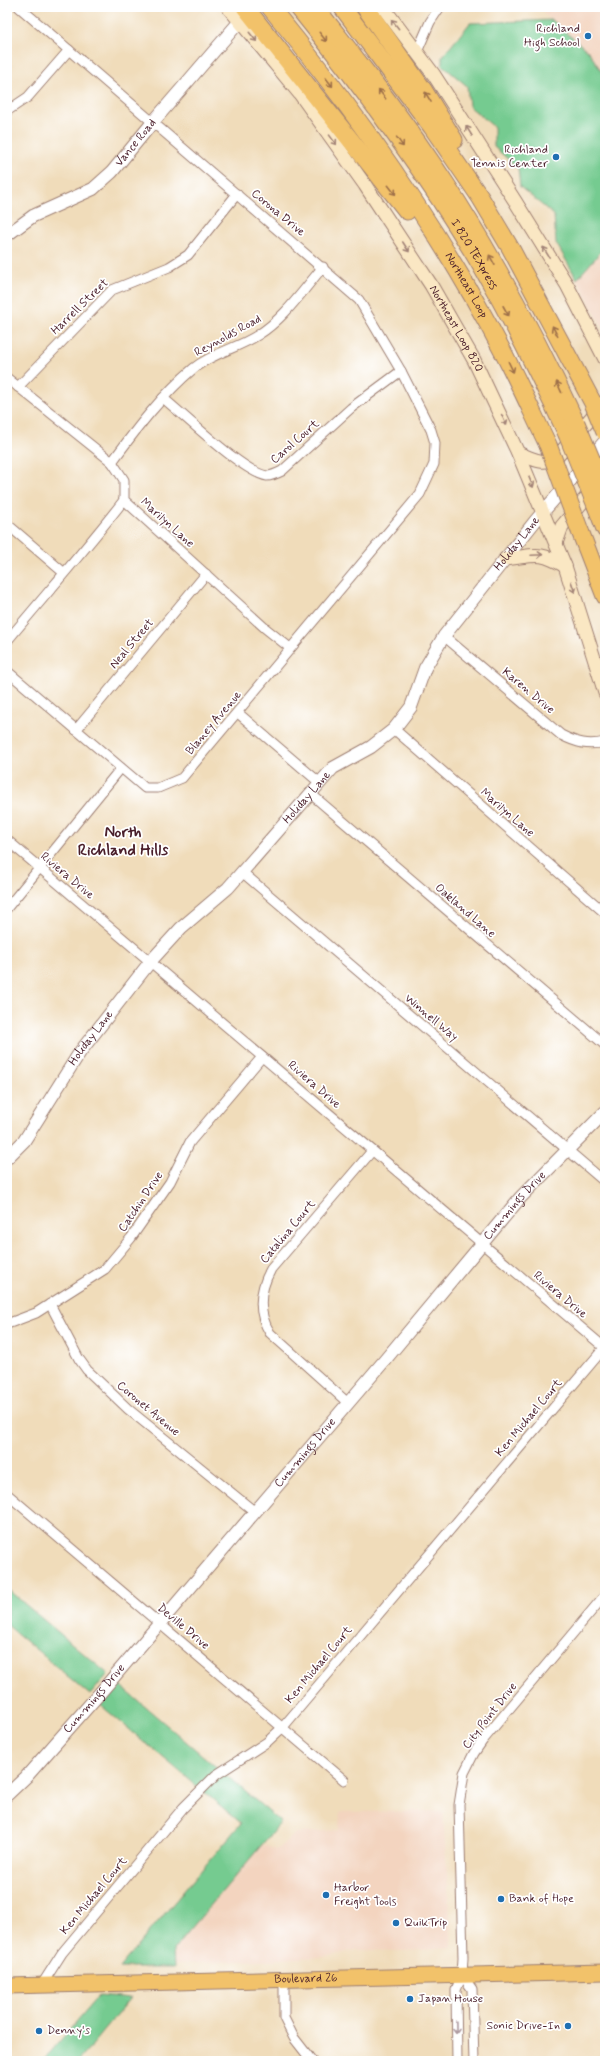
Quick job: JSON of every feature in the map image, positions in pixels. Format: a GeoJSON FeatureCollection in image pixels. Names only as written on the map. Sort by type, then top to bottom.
{"type":"FeatureCollection","features":[{"type":"Feature","properties":{"kind":"highway","name":"Northeast Loop"},"geometry":{"type":"LineString","coordinates":[[270,7],[383,153],[472,296],[504,353],[548,445],[605,596]]}},
{"type":"Feature","properties":{"kind":"highway","name":"I 820 TEXpress"},"geometry":{"type":"LineString","coordinates":[[298,7],[379,112],[435,193],[480,264],[605,492]]}},
{"type":"Feature","properties":{"kind":"highway","name":"I 820 TEXpress"},"geometry":{"type":"LineString","coordinates":[[315,7],[390,104],[446,184],[526,320],[571,428],[605,529]]}},
{"type":"Feature","properties":{"kind":"highway"},"geometry":{"type":"LineString","coordinates":[[342,7],[432,127],[480,197],[599,402],[605,432]]}},
{"type":"Feature","properties":{"kind":"highway"},"geometry":{"type":"LineString","coordinates":[[365,7],[424,91],[470,166],[480,197]]}},
{"type":"Feature","properties":{"kind":"highway"},"geometry":{"type":"LineString","coordinates":[[243,14],[396,195],[421,231],[450,280],[472,296]]}},
{"type":"Feature","properties":{"kind":"main road","name":"Northeast Loop 820"},"geometry":{"type":"LineString","coordinates":[[228,7],[243,14],[364,184],[431,285],[474,360],[518,453],[556,542],[605,693]]}},
{"type":"Feature","properties":{"kind":"main road"},"geometry":{"type":"LineString","coordinates":[[382,7],[417,52],[515,201],[567,286],[605,359]]}},
{"type":"Feature","properties":{"kind":"main road"},"geometry":{"type":"LineString","coordinates":[[518,453],[539,462],[546,462],[554,458],[599,402]]}},
{"type":"Feature","properties":{"kind":"main road"},"geometry":{"type":"LineString","coordinates":[[556,542],[562,526],[605,475]]}},
{"type":"Feature","properties":{"kind":"main road"},"geometry":{"type":"LineString","coordinates":[[505,559],[541,554],[548,556],[565,566]]}},
{"type":"Feature","properties":{"kind":"main road","name":"Boulevard 26"},"geometry":{"type":"LineString","coordinates":[[7,1986],[605,1972]]}},
{"type":"Feature","properties":{"kind":"street","name":"Corona Drive"},"geometry":{"type":"LineString","coordinates":[[19,7],[323,267],[359,300],[401,371],[422,411],[435,443],[434,464],[422,490]]}},
{"type":"Feature","properties":{"kind":"street"},"geometry":{"type":"LineString","coordinates":[[417,52],[430,22],[440,7]]}},
{"type":"Feature","properties":{"kind":"street","name":"Vance Road"},"geometry":{"type":"LineString","coordinates":[[7,235],[32,216],[93,189],[112,172],[243,14]]}},
{"type":"Feature","properties":{"kind":"street"},"geometry":{"type":"LineString","coordinates":[[7,111],[28,97],[69,50]]}},
{"type":"Feature","properties":{"kind":"street","name":"Harrell Street"},"geometry":{"type":"LineString","coordinates":[[18,387],[112,290],[169,267],[188,255],[237,194]]}},
{"type":"Feature","properties":{"kind":"street","name":"Reynolds Road"},"geometry":{"type":"LineString","coordinates":[[112,462],[135,430],[164,398],[203,362],[258,335],[276,321],[323,267]]}},
{"type":"Feature","properties":{"kind":"street","name":"Carol Court"},"geometry":{"type":"LineString","coordinates":[[164,398],[239,462],[254,472],[268,476],[282,472],[351,408],[401,371]]}},
{"type":"Feature","properties":{"kind":"street","name":"Marilyn Lane"},"geometry":{"type":"LineString","coordinates":[[7,378],[112,462],[124,480],[124,500],[265,628],[290,648]]}},
{"type":"Feature","properties":{"kind":"street","name":"Holiday Lane"},"geometry":{"type":"LineString","coordinates":[[7,1158],[24,1141],[80,1052],[150,962],[181,928],[214,902],[320,783],[339,764],[371,747],[394,729],[410,707],[425,668],[444,636],[543,512],[605,441]]}},
{"type":"Feature","properties":{"kind":"street","name":"Blaney Avenue"},"geometry":{"type":"LineString","coordinates":[[7,671],[145,788],[158,788],[182,778],[238,713],[290,648],[422,490]]}},
{"type":"Feature","properties":{"kind":"street"},"geometry":{"type":"LineString","coordinates":[[7,641],[63,572],[96,536],[124,500]]}},
{"type":"Feature","properties":{"kind":"street"},"geometry":{"type":"LineString","coordinates":[[7,524],[63,572]]}},
{"type":"Feature","properties":{"kind":"street","name":"Neal Street"},"geometry":{"type":"LineString","coordinates":[[76,730],[206,574]]}},
{"type":"Feature","properties":{"kind":"street","name":"Karen Drive"},"geometry":{"type":"LineString","coordinates":[[444,636],[561,735],[574,742],[589,745],[605,742]]}},
{"type":"Feature","properties":{"kind":"street"},"geometry":{"type":"LineString","coordinates":[[238,713],[320,783]]}},
{"type":"Feature","properties":{"kind":"street","name":"Marilyn Lane"},"geometry":{"type":"LineString","coordinates":[[394,729],[605,913]]}},
{"type":"Feature","properties":{"kind":"street"},"geometry":{"type":"LineString","coordinates":[[7,908],[122,768]]}},
{"type":"Feature","properties":{"kind":"street","name":"Oakland Lane"},"geometry":{"type":"LineString","coordinates":[[311,794],[605,1045]]}},
{"type":"Feature","properties":{"kind":"street","name":"Riviera Drive"},"geometry":{"type":"LineString","coordinates":[[7,840],[481,1244],[605,1347]]}},
{"type":"Feature","properties":{"kind":"street","name":"Winnell Way"},"geometry":{"type":"LineString","coordinates":[[242,872],[605,1182]]}},
{"type":"Feature","properties":{"kind":"street","name":"Catchin Drive"},"geometry":{"type":"LineString","coordinates":[[7,1324],[36,1314],[105,1269],[131,1238],[170,1182],[190,1142],[262,1057]]}},
{"type":"Feature","properties":{"kind":"street","name":"Cummings Drive"},"geometry":{"type":"LineString","coordinates":[[7,1795],[56,1744],[540,1176],[569,1151],[605,1112]]}},
{"type":"Feature","properties":{"kind":"street","name":"Catalina Court"},"geometry":{"type":"LineString","coordinates":[[348,1403],[270,1333],[265,1324],[260,1306],[262,1289],[271,1269],[372,1151]]}},
{"type":"Feature","properties":{"kind":"street","name":"Coronet Avenue"},"geometry":{"type":"LineString","coordinates":[[50,1304],[78,1359],[87,1370],[128,1409],[255,1512]]}},
{"type":"Feature","properties":{"kind":"street","name":"Ken Michael Court"},"geometry":{"type":"LineString","coordinates":[[41,1986],[62,1953],[183,1808],[216,1774],[267,1742],[283,1727],[605,1347]]}},
{"type":"Feature","properties":{"kind":"street","name":"Deville Drive"},"geometry":{"type":"LineString","coordinates":[[7,1494],[344,1780]]}},
{"type":"Feature","properties":{"kind":"street","name":"City Point Drive"},"geometry":{"type":"LineString","coordinates":[[457,2061],[456,1990],[462,1975],[459,1805],[464,1773],[474,1753],[483,1740],[605,1595]]}},
{"type":"Feature","properties":{"kind":"street","name":"City Point Drive"},"geometry":{"type":"LineString","coordinates":[[462,1975],[472,1989],[474,2061]]}},
{"type":"Feature","properties":{"kind":"street"},"geometry":{"type":"LineString","coordinates":[[284,1980],[284,2018],[294,2038],[312,2061]]}},
{"type":"Feature","properties":{"kind":"shaded area","name":"Richland High School"},"geometry":{"type":"Polygon","coordinates":[[[548,7],[605,7],[605,77],[589,52],[543,13],[548,7]]]}},
{"type":"Feature","properties":{"kind":"shaded area"},"geometry":{"type":"Polygon","coordinates":[[[605,247],[605,332],[577,279],[605,247]]]}},
{"type":"Feature","properties":{"kind":"shaded area"},"geometry":{"type":"Polygon","coordinates":[[[443,1811],[452,1948],[407,1951],[355,1950],[326,1957],[174,1964],[173,1950],[262,1844],[276,1850],[296,1833],[339,1830],[340,1812],[443,1811]]]}},
{"type":"Feature","properties":{"kind":"green space","name":"Richland Tennis Center"},"geometry":{"type":"Polygon","coordinates":[[[552,20],[589,52],[605,77],[605,247],[577,279],[556,243],[554,215],[520,187],[518,168],[494,147],[494,127],[469,106],[467,86],[442,65],[442,57],[470,23],[552,20]]]}},
{"type":"Feature","properties":{"kind":"green space"},"geometry":{"type":"Polygon","coordinates":[[[7,1589],[108,1674],[90,1695],[7,1625],[7,1589]]]}},
{"type":"Feature","properties":{"kind":"green space"},"geometry":{"type":"Polygon","coordinates":[[[116,1682],[281,1822],[173,1950],[174,1968],[119,1968],[241,1823],[98,1703],[116,1682]]]}},
{"type":"Feature","properties":{"kind":"green space"},"geometry":{"type":"Polygon","coordinates":[[[99,1995],[131,1998],[78,2061],[43,2061],[99,1995]]]}},
{"type":"Feature","properties":{"kind":"place","name":"Richland High School"},"geometry":{"type":"Point","coordinates":[588,36]}},
{"type":"Feature","properties":{"kind":"place","name":"Richland Tennis Center"},"geometry":{"type":"Point","coordinates":[556,157]}},
{"type":"Feature","properties":{"kind":"place","name":"Harbor Freight Tools"},"geometry":{"type":"Point","coordinates":[326,1895]}},
{"type":"Feature","properties":{"kind":"place","name":"Bank of Hope"},"geometry":{"type":"Point","coordinates":[501,1899]}},
{"type":"Feature","properties":{"kind":"place","name":"QuikTrip"},"geometry":{"type":"Point","coordinates":[396,1923]}},
{"type":"Feature","properties":{"kind":"place","name":"Japan House"},"geometry":{"type":"Point","coordinates":[410,1999]}},
{"type":"Feature","properties":{"kind":"place","name":"Sonic Drive-In"},"geometry":{"type":"Point","coordinates":[568,2026]}},
{"type":"Feature","properties":{"kind":"place","name":"Denny's"},"geometry":{"type":"Point","coordinates":[39,2031]}},
{"type":"Feature","properties":{"kind":"district","name":"North Richland Hills"},"geometry":{"type":"Point","coordinates":[123,841]}}]}
